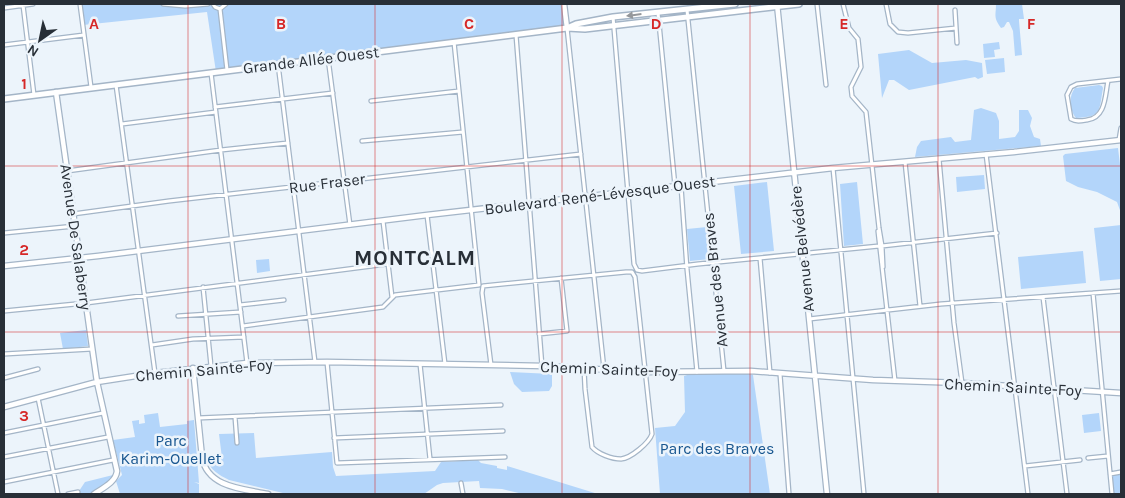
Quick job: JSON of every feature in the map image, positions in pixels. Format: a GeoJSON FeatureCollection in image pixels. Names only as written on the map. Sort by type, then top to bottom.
{"type":"FeatureCollection","features":[{"type":"Feature","properties":{"kind":"main road"},"geometry":{"type":"LineString","coordinates":[[564,4],[567,28]]}},
{"type":"Feature","properties":{"kind":"main road","name":"Grande Allée Ouest"},"geometry":{"type":"LineString","coordinates":[[4,99],[567,28],[576,24],[613,17],[735,4]]}},
{"type":"Feature","properties":{"kind":"main road","name":"Grande Allée Ouest"},"geometry":{"type":"LineString","coordinates":[[567,28],[576,30],[777,5],[799,4]]}},
{"type":"Feature","properties":{"kind":"main road","name":"Avenue Belvédère"},"geometry":{"type":"LineString","coordinates":[[777,5],[827,494]]}},
{"type":"Feature","properties":{"kind":"main road","name":"Avenue De Salaberry"},"geometry":{"type":"LineString","coordinates":[[56,92],[97,382],[116,476],[113,481],[94,494]]}},
{"type":"Feature","properties":{"kind":"main road","name":"Boulevard René-Lévesque Ouest"},"geometry":{"type":"LineString","coordinates":[[4,266],[833,168],[1120,140]]}},
{"type":"Feature","properties":{"kind":"main road","name":"Chemin Sainte-Foy"},"geometry":{"type":"LineString","coordinates":[[4,407],[97,382],[155,372],[247,363],[315,362],[542,366],[645,372],[724,371],[1121,393]]}},
{"type":"Feature","properties":{"kind":"main road"},"geometry":{"type":"LineString","coordinates":[[193,368],[203,462],[206,469],[210,475],[220,482],[268,494]]}},
{"type":"Feature","properties":{"kind":"street"},"geometry":{"type":"LineString","coordinates":[[4,8],[33,4]]}},
{"type":"Feature","properties":{"kind":"street"},"geometry":{"type":"LineString","coordinates":[[80,4],[91,87]]}},
{"type":"Feature","properties":{"kind":"street"},"geometry":{"type":"LineString","coordinates":[[163,4],[185,6],[208,4]]}},
{"type":"Feature","properties":{"kind":"street"},"geometry":{"type":"LineString","coordinates":[[213,4],[220,9]]}},
{"type":"Feature","properties":{"kind":"street"},"geometry":{"type":"LineString","coordinates":[[220,9],[226,4]]}},
{"type":"Feature","properties":{"kind":"street"},"geometry":{"type":"LineString","coordinates":[[817,4],[826,85]]}},
{"type":"Feature","properties":{"kind":"street"},"geometry":{"type":"LineString","coordinates":[[843,4],[849,28],[858,39],[861,67],[852,82],[852,96],[866,112],[895,381]]}},
{"type":"Feature","properties":{"kind":"street"},"geometry":{"type":"LineString","coordinates":[[886,4],[890,24],[898,32],[908,33],[956,28]]}},
{"type":"Feature","properties":{"kind":"street"},"geometry":{"type":"LineString","coordinates":[[23,5],[34,95]]}},
{"type":"Feature","properties":{"kind":"street"},"geometry":{"type":"LineString","coordinates":[[714,13],[715,5]]}},
{"type":"Feature","properties":{"kind":"street"},"geometry":{"type":"LineString","coordinates":[[220,9],[227,70]]}},
{"type":"Feature","properties":{"kind":"street","name":"Avenue des Braves"},"geometry":{"type":"LineString","coordinates":[[687,9],[724,371]]}},
{"type":"Feature","properties":{"kind":"street"},"geometry":{"type":"LineString","coordinates":[[954,10],[957,43]]}},
{"type":"Feature","properties":{"kind":"street"},"geometry":{"type":"LineString","coordinates":[[658,12],[675,186]]}},
{"type":"Feature","properties":{"kind":"street"},"geometry":{"type":"LineString","coordinates":[[613,17],[627,192],[634,264],[637,270],[642,271],[997,233]]}},
{"type":"Feature","properties":{"kind":"street"},"geometry":{"type":"LineString","coordinates":[[567,28],[604,369]]}},
{"type":"Feature","properties":{"kind":"street"},"geometry":{"type":"LineString","coordinates":[[516,34],[542,366]]}},
{"type":"Feature","properties":{"kind":"street"},"geometry":{"type":"LineString","coordinates":[[4,46],[84,35]]}},
{"type":"Feature","properties":{"kind":"street"},"geometry":{"type":"LineString","coordinates":[[454,42],[491,366]]}},
{"type":"Feature","properties":{"kind":"street"},"geometry":{"type":"LineString","coordinates":[[328,58],[350,225]]}},
{"type":"Feature","properties":{"kind":"street"},"geometry":{"type":"LineString","coordinates":[[278,64],[315,362]]}},
{"type":"Feature","properties":{"kind":"street"},"geometry":{"type":"LineString","coordinates":[[210,73],[227,194],[247,363]]}},
{"type":"Feature","properties":{"kind":"street"},"geometry":{"type":"LineString","coordinates":[[1108,81],[1100,115],[1086,121],[1074,121],[1071,119],[1067,95],[1070,87],[1077,84],[1121,79]]}},
{"type":"Feature","properties":{"kind":"street"},"geometry":{"type":"LineString","coordinates":[[116,84],[155,372]]}},
{"type":"Feature","properties":{"kind":"street"},"geometry":{"type":"LineString","coordinates":[[371,102],[459,91]]}},
{"type":"Feature","properties":{"kind":"street"},"geometry":{"type":"LineString","coordinates":[[215,107],[282,100],[333,92]]}},
{"type":"Feature","properties":{"kind":"street"},"geometry":{"type":"LineString","coordinates":[[122,124],[216,112]]}},
{"type":"Feature","properties":{"kind":"street"},"geometry":{"type":"LineString","coordinates":[[1120,140],[1121,128]]}},
{"type":"Feature","properties":{"kind":"street"},"geometry":{"type":"LineString","coordinates":[[362,141],[464,132]]}},
{"type":"Feature","properties":{"kind":"street"},"geometry":{"type":"LineString","coordinates":[[67,172],[221,150],[288,143]]}},
{"type":"Feature","properties":{"kind":"street","name":"Rue Fraser"},"geometry":{"type":"LineString","coordinates":[[73,214],[227,194],[581,154]]}},
{"type":"Feature","properties":{"kind":"street"},"geometry":{"type":"LineString","coordinates":[[986,154],[1028,494]]}},
{"type":"Feature","properties":{"kind":"street"},"geometry":{"type":"LineString","coordinates":[[939,159],[962,383]]}},
{"type":"Feature","properties":{"kind":"street"},"geometry":{"type":"LineString","coordinates":[[905,162],[920,306]]}},
{"type":"Feature","properties":{"kind":"street"},"geometry":{"type":"LineString","coordinates":[[833,168],[864,494]]}},
{"type":"Feature","properties":{"kind":"street"},"geometry":{"type":"LineString","coordinates":[[681,186],[697,372]]}},
{"type":"Feature","properties":{"kind":"street"},"geometry":{"type":"LineString","coordinates":[[427,215],[445,364]]}},
{"type":"Feature","properties":{"kind":"street"},"geometry":{"type":"LineString","coordinates":[[383,221],[392,297]]}},
{"type":"Feature","properties":{"kind":"street"},"geometry":{"type":"LineString","coordinates":[[4,234],[75,226]]}},
{"type":"Feature","properties":{"kind":"street"},"geometry":{"type":"LineString","coordinates":[[760,258],[770,373]]}},
{"type":"Feature","properties":{"kind":"street"},"geometry":{"type":"LineString","coordinates":[[4,311],[145,296],[387,264]]}},
{"type":"Feature","properties":{"kind":"street"},"geometry":{"type":"LineString","coordinates":[[243,326],[383,307],[395,295],[481,285],[632,272],[635,277],[652,434],[646,444],[627,457],[621,459],[600,454],[592,447],[584,368]]}},
{"type":"Feature","properties":{"kind":"street"},"geometry":{"type":"LineString","coordinates":[[539,334],[567,331],[561,278]]}},
{"type":"Feature","properties":{"kind":"street"},"geometry":{"type":"LineString","coordinates":[[203,288],[212,366]]}},
{"type":"Feature","properties":{"kind":"street"},"geometry":{"type":"LineString","coordinates":[[809,319],[954,303],[1121,292]]}},
{"type":"Feature","properties":{"kind":"street"},"geometry":{"type":"LineString","coordinates":[[1093,293],[1112,494]]}},
{"type":"Feature","properties":{"kind":"street"},"geometry":{"type":"LineString","coordinates":[[1042,297],[1067,494]]}},
{"type":"Feature","properties":{"kind":"street"},"geometry":{"type":"LineString","coordinates":[[240,305],[284,300]]}},
{"type":"Feature","properties":{"kind":"street"},"geometry":{"type":"LineString","coordinates":[[178,316],[241,312]]}},
{"type":"Feature","properties":{"kind":"street"},"geometry":{"type":"LineString","coordinates":[[152,344],[193,339],[244,337]]}},
{"type":"Feature","properties":{"kind":"street"},"geometry":{"type":"LineString","coordinates":[[4,354],[92,349]]}},
{"type":"Feature","properties":{"kind":"street"},"geometry":{"type":"LineString","coordinates":[[327,362],[337,463],[505,457]]}},
{"type":"Feature","properties":{"kind":"street"},"geometry":{"type":"LineString","coordinates":[[420,364],[430,459]]}},
{"type":"Feature","properties":{"kind":"street"},"geometry":{"type":"LineString","coordinates":[[4,378],[38,369]]}},
{"type":"Feature","properties":{"kind":"street"},"geometry":{"type":"LineString","coordinates":[[780,374],[789,494]]}},
{"type":"Feature","properties":{"kind":"street"},"geometry":{"type":"LineString","coordinates":[[38,398],[58,494]]}},
{"type":"Feature","properties":{"kind":"street"},"geometry":{"type":"LineString","coordinates":[[198,418],[501,405]]}},
{"type":"Feature","properties":{"kind":"street"},"geometry":{"type":"LineString","coordinates":[[4,433],[103,412]]}},
{"type":"Feature","properties":{"kind":"street"},"geometry":{"type":"LineString","coordinates":[[235,417],[237,443]]}},
{"type":"Feature","properties":{"kind":"street"},"geometry":{"type":"LineString","coordinates":[[334,438],[503,431]]}},
{"type":"Feature","properties":{"kind":"street"},"geometry":{"type":"LineString","coordinates":[[4,457],[108,436]]}},
{"type":"Feature","properties":{"kind":"street"},"geometry":{"type":"LineString","coordinates":[[1088,458],[1108,456]]}},
{"type":"Feature","properties":{"kind":"street"},"geometry":{"type":"LineString","coordinates":[[4,482],[113,460]]}},
{"type":"Feature","properties":{"kind":"street"},"geometry":{"type":"LineString","coordinates":[[1025,466],[1080,460]]}},
{"type":"Feature","properties":{"kind":"street"},"geometry":{"type":"LineString","coordinates":[[1110,474],[1121,472]]}},
{"type":"Feature","properties":{"kind":"street"},"geometry":{"type":"LineString","coordinates":[[461,482],[463,494]]}},
{"type":"Feature","properties":{"kind":"street"},"geometry":{"type":"LineString","coordinates":[[68,494],[78,492]]}},
{"type":"Feature","properties":{"kind":"green space"},"geometry":{"type":"Polygon","coordinates":[[[80,4],[563,4],[566,29],[216,72],[207,12],[83,25],[80,4]]]}},
{"type":"Feature","properties":{"kind":"green space"},"geometry":{"type":"Polygon","coordinates":[[[996,4],[1022,4],[1024,19],[1019,19],[1019,21],[1022,55],[1015,56],[1013,31],[1009,22],[1001,28],[997,21],[996,4]]]}},
{"type":"Feature","properties":{"kind":"green space"},"geometry":{"type":"Polygon","coordinates":[[[999,42],[1000,49],[994,50],[995,57],[984,58],[983,44],[999,42]]]}},
{"type":"Feature","properties":{"kind":"green space"},"geometry":{"type":"Polygon","coordinates":[[[909,50],[932,63],[966,60],[982,63],[983,77],[909,90],[894,80],[889,80],[882,98],[878,54],[909,50]]]}},
{"type":"Feature","properties":{"kind":"green space"},"geometry":{"type":"Polygon","coordinates":[[[1004,58],[1005,72],[987,74],[985,60],[1004,58]]]}},
{"type":"Feature","properties":{"kind":"green space"},"geometry":{"type":"Polygon","coordinates":[[[1099,85],[1103,88],[1098,111],[1091,116],[1076,118],[1072,111],[1071,103],[1071,95],[1075,88],[1099,85]]]}},
{"type":"Feature","properties":{"kind":"green space"},"geometry":{"type":"Polygon","coordinates":[[[981,108],[996,113],[999,121],[999,139],[1015,137],[1019,131],[1019,110],[1028,110],[1032,118],[1030,126],[1034,137],[1040,139],[1041,146],[915,157],[917,147],[921,141],[951,137],[955,142],[971,140],[974,110],[981,108]]]}},
{"type":"Feature","properties":{"kind":"green space"},"geometry":{"type":"Polygon","coordinates":[[[1118,148],[1121,173],[1121,213],[1117,202],[1097,192],[1078,187],[1066,181],[1063,156],[1065,154],[1118,148]]]}},
{"type":"Feature","properties":{"kind":"green space"},"geometry":{"type":"Polygon","coordinates":[[[984,175],[985,189],[957,192],[956,177],[984,175]]]}},
{"type":"Feature","properties":{"kind":"green space"},"geometry":{"type":"Polygon","coordinates":[[[767,182],[774,251],[741,254],[734,186],[767,182]]]}},
{"type":"Feature","properties":{"kind":"green space"},"geometry":{"type":"Polygon","coordinates":[[[857,182],[863,244],[844,246],[840,184],[857,182]]]}},
{"type":"Feature","properties":{"kind":"green space"},"geometry":{"type":"Polygon","coordinates":[[[1121,225],[1121,279],[1100,281],[1094,228],[1121,225]]]}},
{"type":"Feature","properties":{"kind":"green space"},"geometry":{"type":"Polygon","coordinates":[[[707,227],[710,259],[690,261],[687,229],[707,227]]]}},
{"type":"Feature","properties":{"kind":"green space"},"geometry":{"type":"Polygon","coordinates":[[[1083,251],[1086,283],[1021,289],[1018,257],[1083,251]]]}},
{"type":"Feature","properties":{"kind":"green space"},"geometry":{"type":"Polygon","coordinates":[[[269,259],[270,271],[257,273],[256,260],[269,259]]]}},
{"type":"Feature","properties":{"kind":"green space"},"geometry":{"type":"Polygon","coordinates":[[[86,330],[88,346],[63,349],[60,333],[86,330]]]}},
{"type":"Feature","properties":{"kind":"green space","name":"Parc des Braves"},"geometry":{"type":"Polygon","coordinates":[[[735,371],[753,375],[770,494],[660,494],[655,428],[675,426],[685,412],[684,376],[697,372],[735,371]]]}},
{"type":"Feature","properties":{"kind":"green space"},"geometry":{"type":"Polygon","coordinates":[[[510,372],[552,374],[552,386],[549,391],[522,392],[514,384],[510,372]]]}},
{"type":"Feature","properties":{"kind":"green space","name":"Parc Karim-Ouellet"},"geometry":{"type":"Polygon","coordinates":[[[158,413],[160,427],[187,424],[187,421],[194,420],[199,483],[194,482],[199,484],[199,494],[120,494],[116,481],[122,475],[113,440],[135,437],[132,421],[139,420],[139,424],[145,423],[144,415],[158,413]]]}},
{"type":"Feature","properties":{"kind":"green space"},"geometry":{"type":"Polygon","coordinates":[[[1099,413],[1101,431],[1084,433],[1082,415],[1099,413]]]}},
{"type":"Feature","properties":{"kind":"green space"},"geometry":{"type":"Polygon","coordinates":[[[254,433],[256,458],[332,452],[336,476],[435,471],[441,462],[478,460],[481,463],[497,466],[497,468],[507,470],[507,466],[598,494],[523,494],[502,489],[480,488],[479,481],[443,483],[424,494],[287,494],[229,480],[218,474],[208,463],[207,459],[222,458],[219,434],[254,433]]]}},
{"type":"Feature","properties":{"kind":"green space"},"geometry":{"type":"Polygon","coordinates":[[[1121,472],[1121,494],[1112,494],[1110,474],[1121,472]]]}},
{"type":"Feature","properties":{"kind":"green space"},"geometry":{"type":"Polygon","coordinates":[[[113,475],[111,481],[94,494],[77,494],[85,482],[113,475]]]}},
{"type":"Feature","properties":{"kind":"district","name":"MONTCALM"},"geometry":{"type":"Point","coordinates":[415,258]}}]}
